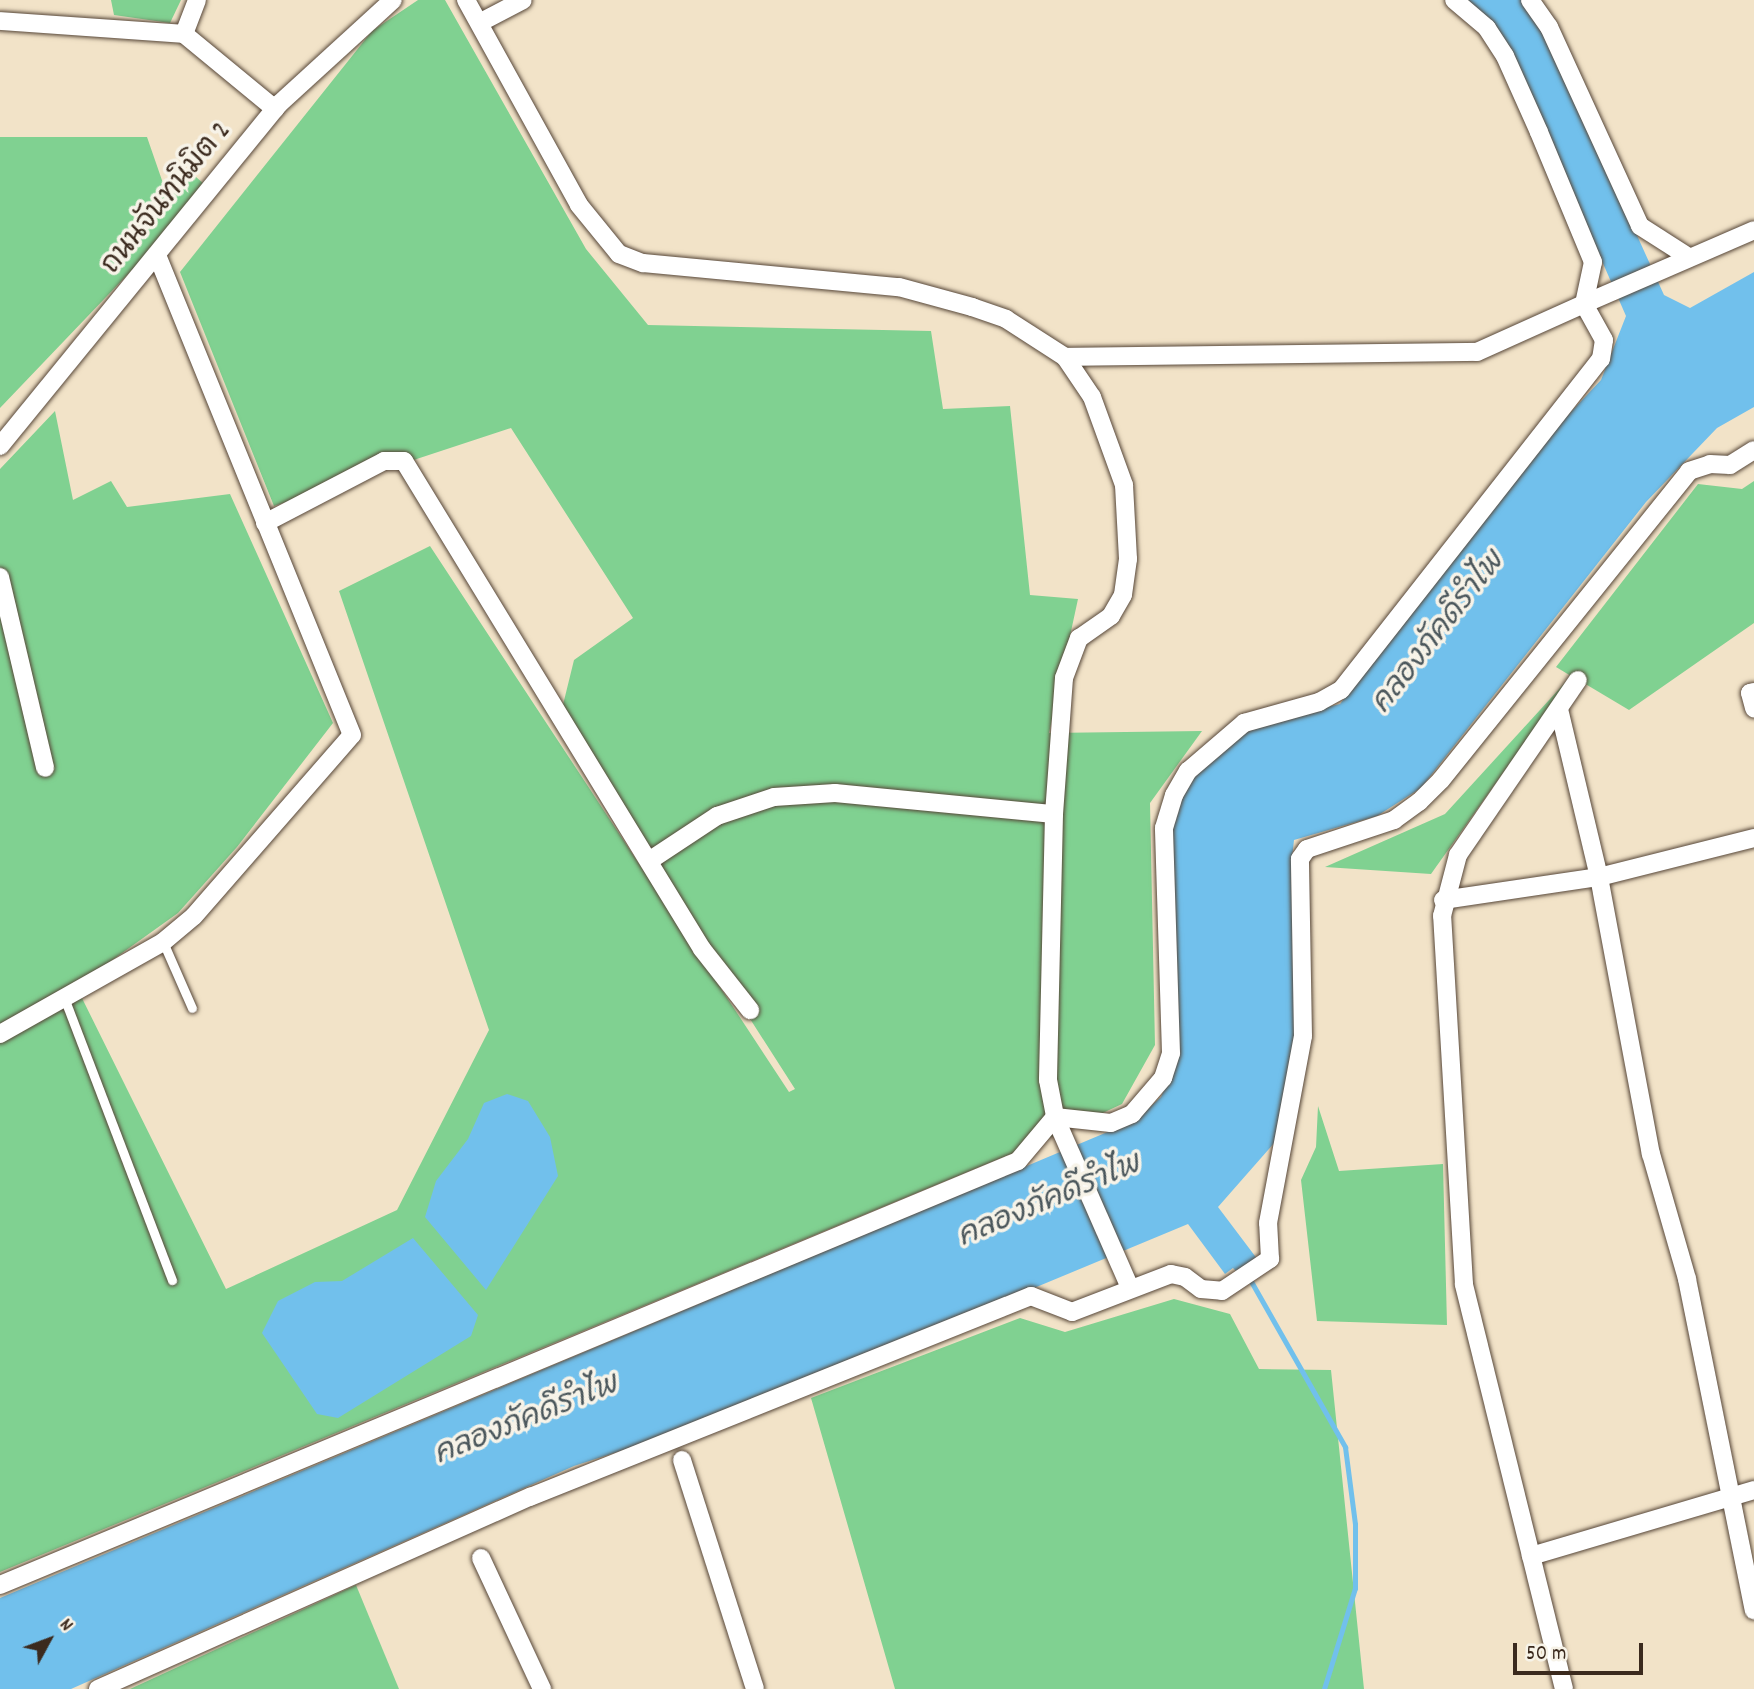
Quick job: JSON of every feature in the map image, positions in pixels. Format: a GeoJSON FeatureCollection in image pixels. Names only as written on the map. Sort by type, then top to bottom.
{"type":"FeatureCollection","features":[{"type":"Feature","properties":{"kind":"street"},"geometry":{"type":"LineString","coordinates":[[184,34],[197,0]]}},
{"type":"Feature","properties":{"kind":"street","name":"ถนนจันทนิมิต 2"},"geometry":{"type":"LineString","coordinates":[[0,446],[275,108],[393,0]]}},
{"type":"Feature","properties":{"kind":"street"},"geometry":{"type":"LineString","coordinates":[[466,0],[481,22],[579,205],[619,254],[643,263],[899,287],[1006,319],[1065,357],[1092,397],[1124,485],[1128,559],[1123,595],[1111,616],[1094,624],[1070,652],[1064,678],[1054,814],[1048,1080],[1055,1117],[1066,1135],[1130,1288]]}},
{"type":"Feature","properties":{"kind":"street"},"geometry":{"type":"LineString","coordinates":[[481,22],[523,0]]}},
{"type":"Feature","properties":{"kind":"street"},"geometry":{"type":"LineString","coordinates":[[1055,1117],[1116,1123],[1132,1114],[1163,1077],[1171,1053],[1164,828],[1174,795],[1188,771],[1244,723],[1320,702],[1341,690],[1601,359],[1604,340],[1590,301],[1594,262],[1505,56],[1487,28],[1454,0]]}},
{"type":"Feature","properties":{"kind":"street"},"geometry":{"type":"LineString","coordinates":[[1531,0],[1555,39],[1640,226],[1687,256]]}},
{"type":"Feature","properties":{"kind":"street"},"geometry":{"type":"LineString","coordinates":[[0,21],[184,34],[275,108]]}},
{"type":"Feature","properties":{"kind":"street"},"geometry":{"type":"LineString","coordinates":[[1065,357],[1477,352],[1666,265],[1754,230]]}},
{"type":"Feature","properties":{"kind":"street"},"geometry":{"type":"LineString","coordinates":[[0,1034],[65,1000],[163,942],[194,916],[352,735],[156,255]]}},
{"type":"Feature","properties":{"kind":"street"},"geometry":{"type":"LineString","coordinates":[[99,1689],[530,1497],[1031,1296],[1072,1312],[1130,1288],[1178,1274],[1201,1289],[1222,1291],[1264,1263],[1272,1257],[1268,1223],[1303,1036],[1300,859],[1307,849],[1394,820],[1419,802],[1441,780],[1689,471],[1710,464],[1730,464],[1754,450]]}},
{"type":"Feature","properties":{"kind":"street"},"geometry":{"type":"LineString","coordinates":[[265,523],[384,461],[404,461],[702,949],[750,1010]]}},
{"type":"Feature","properties":{"kind":"street"},"geometry":{"type":"LineString","coordinates":[[0,577],[45,768]]}},
{"type":"Feature","properties":{"kind":"street"},"geometry":{"type":"LineString","coordinates":[[1564,1689],[1464,1284],[1443,900],[1458,855],[1578,680]]}},
{"type":"Feature","properties":{"kind":"street"},"geometry":{"type":"LineString","coordinates":[[1754,692],[1750,693],[1754,708]]}},
{"type":"Feature","properties":{"kind":"street"},"geometry":{"type":"LineString","coordinates":[[1559,709],[1599,877],[1651,1154],[1687,1279],[1754,1610]]}},
{"type":"Feature","properties":{"kind":"street"},"geometry":{"type":"LineString","coordinates":[[649,861],[717,816],[774,797],[835,793],[1054,814]]}},
{"type":"Feature","properties":{"kind":"street"},"geometry":{"type":"LineString","coordinates":[[1443,900],[1599,877],[1754,838]]}},
{"type":"Feature","properties":{"kind":"street"},"geometry":{"type":"LineString","coordinates":[[0,1585],[1017,1161],[1055,1117]]}},
{"type":"Feature","properties":{"kind":"street"},"geometry":{"type":"LineString","coordinates":[[682,1460],[755,1689]]}},
{"type":"Feature","properties":{"kind":"street"},"geometry":{"type":"LineString","coordinates":[[1531,1556],[1754,1490]]}},
{"type":"Feature","properties":{"kind":"street"},"geometry":{"type":"LineString","coordinates":[[481,1558],[542,1689]]}},
{"type":"Feature","properties":{"kind":"lane"},"geometry":{"type":"LineString","coordinates":[[163,942],[192,1007]]}},
{"type":"Feature","properties":{"kind":"lane"},"geometry":{"type":"LineString","coordinates":[[65,1000],[172,1280]]}},
{"type":"Feature","properties":{"kind":"green space"},"geometry":{"type":"Polygon","coordinates":[[[111,0],[181,0],[170,23],[114,15],[111,0]]]}},
{"type":"Feature","properties":{"kind":"green space"},"geometry":{"type":"Polygon","coordinates":[[[418,0],[445,0],[586,249],[648,325],[931,331],[943,409],[1010,406],[1030,595],[1078,599],[1049,733],[1202,731],[1150,803],[1155,1045],[1122,1104],[1047,1139],[0,1572],[0,469],[55,411],[73,500],[111,481],[127,507],[230,494],[333,723],[237,847],[178,913],[76,986],[226,1289],[397,1210],[489,1030],[339,591],[430,546],[789,1092],[795,1089],[559,721],[574,660],[633,618],[511,428],[274,506],[180,272],[372,31],[418,0]]]}},
{"type":"Feature","properties":{"kind":"green space"},"geometry":{"type":"Polygon","coordinates":[[[0,137],[147,137],[165,189],[196,177],[204,184],[151,250],[0,408],[0,137]]]}},
{"type":"Feature","properties":{"kind":"green space"},"geometry":{"type":"Polygon","coordinates":[[[1754,481],[1754,623],[1629,710],[1572,676],[1431,874],[1325,867],[1445,814],[1571,676],[1556,667],[1698,484],[1742,489],[1754,481]]]}},
{"type":"Feature","properties":{"kind":"green space"},"geometry":{"type":"Polygon","coordinates":[[[1318,1106],[1339,1171],[1443,1164],[1447,1325],[1317,1321],[1301,1180],[1316,1147],[1318,1106]]]}},
{"type":"Feature","properties":{"kind":"green space"},"geometry":{"type":"Polygon","coordinates":[[[1174,1299],[1230,1314],[1259,1369],[1331,1370],[1364,1689],[895,1689],[811,1398],[1020,1318],[1065,1332],[1174,1299]]]}},
{"type":"Feature","properties":{"kind":"green space"},"geometry":{"type":"Polygon","coordinates":[[[356,1585],[399,1689],[130,1689],[356,1585]]]}},
{"type":"Feature","properties":{"kind":"water","name":"คลองภัคดีรำไพ"},"geometry":{"type":"Polygon","coordinates":[[[1468,0],[1523,0],[1544,30],[1664,295],[1690,308],[1754,272],[1754,407],[1717,428],[1646,502],[1421,788],[1377,816],[1294,840],[1291,868],[1297,1039],[1275,1142],[1218,1207],[1258,1260],[1238,1273],[1233,1268],[1225,1274],[1188,1224],[719,1419],[574,1466],[71,1689],[0,1689],[0,1598],[1136,1120],[1161,1097],[1174,1066],[1169,845],[1175,809],[1200,765],[1254,724],[1340,704],[1537,448],[1601,380],[1626,316],[1508,46],[1468,0]]]}},
{"type":"Feature","properties":{"kind":"water"},"geometry":{"type":"Polygon","coordinates":[[[507,1094],[528,1101],[550,1137],[558,1176],[486,1290],[425,1217],[436,1181],[468,1139],[484,1103],[507,1094]]]}},
{"type":"Feature","properties":{"kind":"water"},"geometry":{"type":"Polygon","coordinates":[[[413,1238],[478,1315],[471,1336],[338,1418],[317,1414],[262,1333],[278,1301],[315,1282],[342,1281],[413,1238]]]}},
{"type":"Feature","properties":{"kind":"waterway"},"geometry":{"type":"LineString","coordinates":[[1248,1276],[1345,1447],[1355,1524],[1355,1588],[1324,1689]]}}]}
